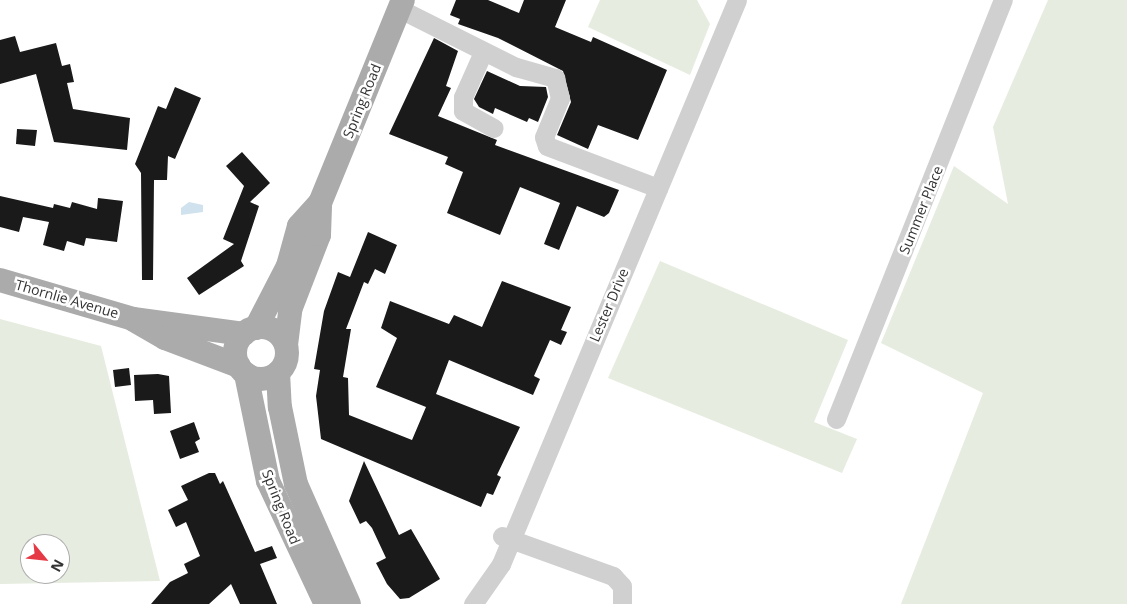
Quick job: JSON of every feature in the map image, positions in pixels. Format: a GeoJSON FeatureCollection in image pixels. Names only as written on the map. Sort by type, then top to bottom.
{"type":"FeatureCollection","features":[{"type":"Feature","properties":{"kind":"main road","name":"Spring Road"},"geometry":{"type":"LineString","coordinates":[[326,604],[268,481],[236,349],[250,331],[288,266],[299,226],[320,203],[401,4]]}},
{"type":"Feature","properties":{"kind":"main road","name":"Spring Road"},"geometry":{"type":"LineString","coordinates":[[320,203],[319,236],[290,310],[286,360],[278,373],[280,407],[296,484],[349,604]]}},
{"type":"Feature","properties":{"kind":"main road","name":"Thornlie Avenue"},"geometry":{"type":"LineString","coordinates":[[0,280],[133,319],[250,331]]}},
{"type":"Feature","properties":{"kind":"main road","name":"Thornlie Avenue"},"geometry":{"type":"LineString","coordinates":[[133,319],[164,338],[242,370]]}},
{"type":"Feature","properties":{"kind":"main road"},"geometry":{"type":"LineString","coordinates":[[250,331],[278,333],[286,345]]}},
{"type":"Feature","properties":{"kind":"main road"},"geometry":{"type":"LineString","coordinates":[[242,370],[262,379],[278,373]]}},
{"type":"Feature","properties":{"kind":"street","name":"Lester Drive"},"geometry":{"type":"LineString","coordinates":[[472,604],[501,564],[507,538],[737,0]]}},
{"type":"Feature","properties":{"kind":"street","name":"Summer Place"},"geometry":{"type":"LineString","coordinates":[[836,419],[1003,0]]}},
{"type":"Feature","properties":{"kind":"street"},"geometry":{"type":"LineString","coordinates":[[401,4],[461,36],[483,52],[555,78],[560,98],[544,137],[547,146],[658,188]]}},
{"type":"Feature","properties":{"kind":"street"},"geometry":{"type":"LineString","coordinates":[[483,52],[463,97],[463,110],[494,128]]}},
{"type":"Feature","properties":{"kind":"street"},"geometry":{"type":"LineString","coordinates":[[507,538],[613,576],[622,586],[622,604]]}},
{"type":"Feature","properties":{"kind":"shaded area"},"geometry":{"type":"Polygon","coordinates":[[[600,0],[697,0],[710,24],[690,75],[588,27],[600,0]]]}},
{"type":"Feature","properties":{"kind":"shaded area"},"geometry":{"type":"Polygon","coordinates":[[[1048,0],[1127,0],[1127,604],[901,604],[983,393],[881,343],[954,166],[1008,204],[993,127],[1048,0]]]}},
{"type":"Feature","properties":{"kind":"shaded area"},"geometry":{"type":"Polygon","coordinates":[[[660,261],[848,340],[814,422],[857,439],[842,473],[608,378],[660,261]]]}},
{"type":"Feature","properties":{"kind":"shaded area"},"geometry":{"type":"Polygon","coordinates":[[[0,319],[101,346],[160,581],[70,583],[70,534],[20,534],[20,584],[0,584],[0,319]]]}},
{"type":"Feature","properties":{"kind":"water"},"geometry":{"type":"Polygon","coordinates":[[[189,202],[203,205],[203,212],[181,215],[181,208],[189,202]]]}},
{"type":"Feature","properties":{"kind":"building"},"geometry":{"type":"Polygon","coordinates":[[[456,0],[488,0],[519,13],[524,0],[566,0],[555,27],[591,42],[593,37],[667,70],[638,140],[598,125],[588,149],[557,135],[571,102],[563,71],[498,38],[458,24],[460,19],[450,15],[456,0]]]}},
{"type":"Feature","properties":{"kind":"building"},"geometry":{"type":"Polygon","coordinates":[[[15,36],[20,52],[56,43],[62,66],[70,64],[74,82],[67,83],[73,109],[130,118],[127,150],[54,142],[36,74],[0,84],[0,40],[15,36]]]}},
{"type":"Feature","properties":{"kind":"building"},"geometry":{"type":"Polygon","coordinates":[[[434,38],[458,51],[446,86],[451,88],[438,116],[497,140],[495,145],[619,190],[609,213],[604,217],[577,206],[559,250],[544,244],[560,203],[520,187],[500,235],[447,213],[463,172],[445,164],[448,157],[389,134],[434,38]]]}},
{"type":"Feature","properties":{"kind":"building"},"geometry":{"type":"Polygon","coordinates":[[[487,71],[520,86],[546,87],[548,97],[538,122],[529,118],[527,122],[495,108],[493,114],[479,107],[474,99],[487,71]]]}},
{"type":"Feature","properties":{"kind":"building"},"geometry":{"type":"Polygon","coordinates":[[[175,87],[201,98],[175,159],[168,156],[167,180],[154,180],[153,280],[142,280],[141,173],[135,164],[158,106],[166,109],[175,87]]]}},
{"type":"Feature","properties":{"kind":"building"},"geometry":{"type":"Polygon","coordinates":[[[17,129],[37,130],[35,146],[16,144],[17,129]]]}},
{"type":"Feature","properties":{"kind":"building"},"geometry":{"type":"Polygon","coordinates":[[[242,152],[270,183],[250,202],[259,206],[241,261],[244,266],[199,295],[187,278],[234,244],[223,239],[244,186],[226,166],[242,152]]]}},
{"type":"Feature","properties":{"kind":"building"},"geometry":{"type":"Polygon","coordinates":[[[0,196],[53,208],[54,204],[70,208],[72,202],[97,209],[98,198],[123,201],[117,242],[86,238],[84,246],[67,241],[64,251],[43,245],[49,222],[23,217],[19,232],[0,227],[0,196]]]}},
{"type":"Feature","properties":{"kind":"building"},"geometry":{"type":"Polygon","coordinates":[[[368,232],[397,245],[385,274],[375,269],[368,284],[364,282],[346,329],[351,329],[343,377],[348,378],[349,415],[412,440],[426,407],[376,387],[397,338],[381,328],[390,301],[449,324],[454,315],[482,327],[502,281],[571,307],[561,330],[567,332],[561,345],[550,340],[534,376],[540,379],[533,395],[449,360],[436,394],[520,427],[497,475],[501,477],[493,495],[487,493],[481,507],[321,439],[316,396],[320,370],[314,369],[324,311],[338,272],[350,277],[368,232]]]}},
{"type":"Feature","properties":{"kind":"building"},"geometry":{"type":"Polygon","coordinates":[[[129,368],[131,385],[115,387],[113,370],[129,368]]]}},
{"type":"Feature","properties":{"kind":"building"},"geometry":{"type":"Polygon","coordinates":[[[158,374],[169,376],[171,413],[154,414],[153,400],[135,401],[134,375],[158,374]]]}},
{"type":"Feature","properties":{"kind":"building"},"geometry":{"type":"Polygon","coordinates":[[[194,422],[200,439],[195,442],[199,452],[180,459],[170,431],[194,422]]]}},
{"type":"Feature","properties":{"kind":"building"},"geometry":{"type":"Polygon","coordinates":[[[364,461],[399,535],[411,529],[440,579],[409,598],[400,599],[387,584],[376,563],[386,558],[372,528],[366,521],[360,524],[349,501],[364,461]]]}},
{"type":"Feature","properties":{"kind":"building"},"geometry":{"type":"Polygon","coordinates":[[[209,473],[215,473],[220,484],[223,481],[255,552],[272,546],[277,558],[260,564],[277,604],[240,604],[231,584],[209,604],[151,604],[170,582],[188,573],[184,564],[200,556],[186,522],[176,527],[168,510],[188,500],[181,486],[209,473]]]}}]}
